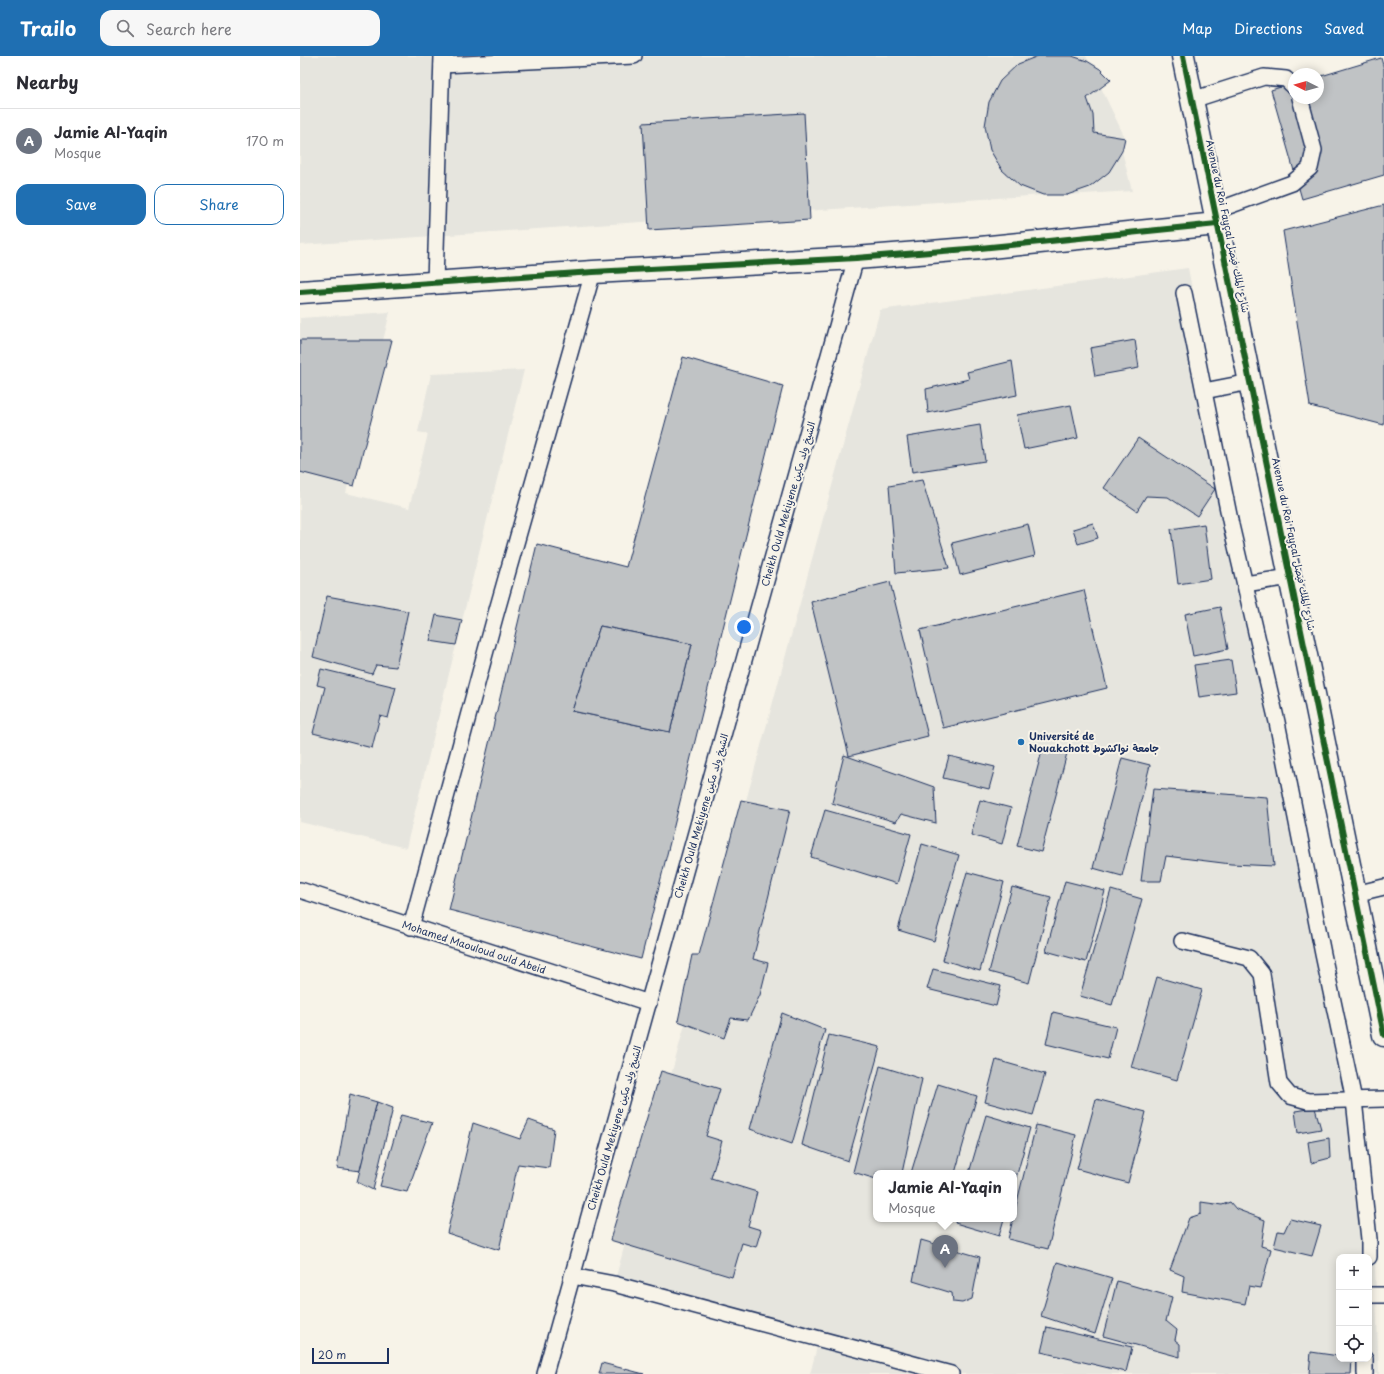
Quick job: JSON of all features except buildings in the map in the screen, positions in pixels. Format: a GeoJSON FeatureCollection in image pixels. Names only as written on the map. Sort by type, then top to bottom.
{"type":"FeatureCollection","features":[{"type":"Feature","properties":{"kind":"street","name":"Avenue du Roi Fayçal شارع الملك فيصل"},"geometry":{"type":"LineString","coordinates":[[1183,56],[1384,1035]]}},
{"type":"Feature","properties":{"kind":"street"},"geometry":{"type":"LineString","coordinates":[[300,292],[593,272],[856,258],[980,248],[1216,218]]}},
{"type":"Feature","properties":{"kind":"lane"},"geometry":{"type":"LineString","coordinates":[[435,282],[442,61],[634,56]]}},
{"type":"Feature","properties":{"kind":"lane"},"geometry":{"type":"LineString","coordinates":[[1192,100],[1264,77],[1286,79],[1288,81]]}},
{"type":"Feature","properties":{"kind":"lane"},"geometry":{"type":"LineString","coordinates":[[1216,218],[1292,183],[1310,168],[1314,150],[1302,104]]}},
{"type":"Feature","properties":{"kind":"lane","name":"Cheikh Ould Mekiyene الشيخ ولد مكين"},"geometry":{"type":"LineString","coordinates":[[545,1374],[856,258]]}},
{"type":"Feature","properties":{"kind":"lane"},"geometry":{"type":"LineString","coordinates":[[411,927],[495,617],[593,272]]}},
{"type":"Feature","properties":{"kind":"lane"},"geometry":{"type":"LineString","coordinates":[[1184,293],[1231,525],[1277,722],[1323,954],[1354,1100],[1369,1238],[1369,1254]]}},
{"type":"Feature","properties":{"kind":"lane"},"geometry":{"type":"LineString","coordinates":[[1204,391],[1250,382]]}},
{"type":"Feature","properties":{"kind":"lane"},"geometry":{"type":"LineString","coordinates":[[1245,584],[1290,577]]}},
{"type":"Feature","properties":{"kind":"lane"},"geometry":{"type":"LineString","coordinates":[[1355,894],[1384,886]]}},
{"type":"Feature","properties":{"kind":"lane","name":"Mohamed Maouloud ould Abeid"},"geometry":{"type":"LineString","coordinates":[[300,890],[648,1003]]}},
{"type":"Feature","properties":{"kind":"lane"},"geometry":{"type":"LineString","coordinates":[[1182,941],[1249,958],[1262,974],[1279,1083],[1290,1096],[1308,1101],[1384,1099]]}},
{"type":"Feature","properties":{"kind":"lane"},"geometry":{"type":"LineString","coordinates":[[572,1276],[614,1284],[951,1374]]}},
{"type":"Feature","properties":{"kind":"lane"},"geometry":{"type":"LineString","coordinates":[[1372,1295],[1384,1295]]}},
{"type":"Feature","properties":{"kind":"lane"},"geometry":{"type":"LineString","coordinates":[[1365,1362],[1365,1374]]}},
{"type":"Feature","properties":{"kind":"shaded area"},"geometry":{"type":"Polygon","coordinates":[[[300,56],[1086,56],[1125,138],[1122,151],[1132,191],[1043,195],[300,245],[300,56]]]}},
{"type":"Feature","properties":{"kind":"shaded area","name":"Université de Nouakchott جامعة نواكشوط"},"geometry":{"type":"Polygon","coordinates":[[[1188,268],[1373,1214],[1379,1374],[810,1374],[818,1343],[614,1284],[880,310],[1188,268]]]}},
{"type":"Feature","properties":{"kind":"shaded area"},"geometry":{"type":"Polygon","coordinates":[[[390,312],[346,493],[409,508],[428,434],[418,432],[431,374],[524,370],[406,848],[300,822],[300,318],[390,312]]]}},
{"type":"Feature","properties":{"kind":"cycle path"},"geometry":{"type":"LineString","coordinates":[[1183,56],[1384,1035]]}},
{"type":"Feature","properties":{"kind":"cycle path"},"geometry":{"type":"LineString","coordinates":[[300,292],[593,272],[856,258],[980,248],[1217,224]]}},
{"type":"Feature","properties":{"kind":"place","name":"Université de Nouakchott جامعة نواكشوط"},"geometry":{"type":"Point","coordinates":[1021,742]}},
{"type":"Feature","properties":{"kind":"place","name":"Jamie Al-Yaqin"},"geometry":{"type":"Point","coordinates":[945,1268]}}]}
